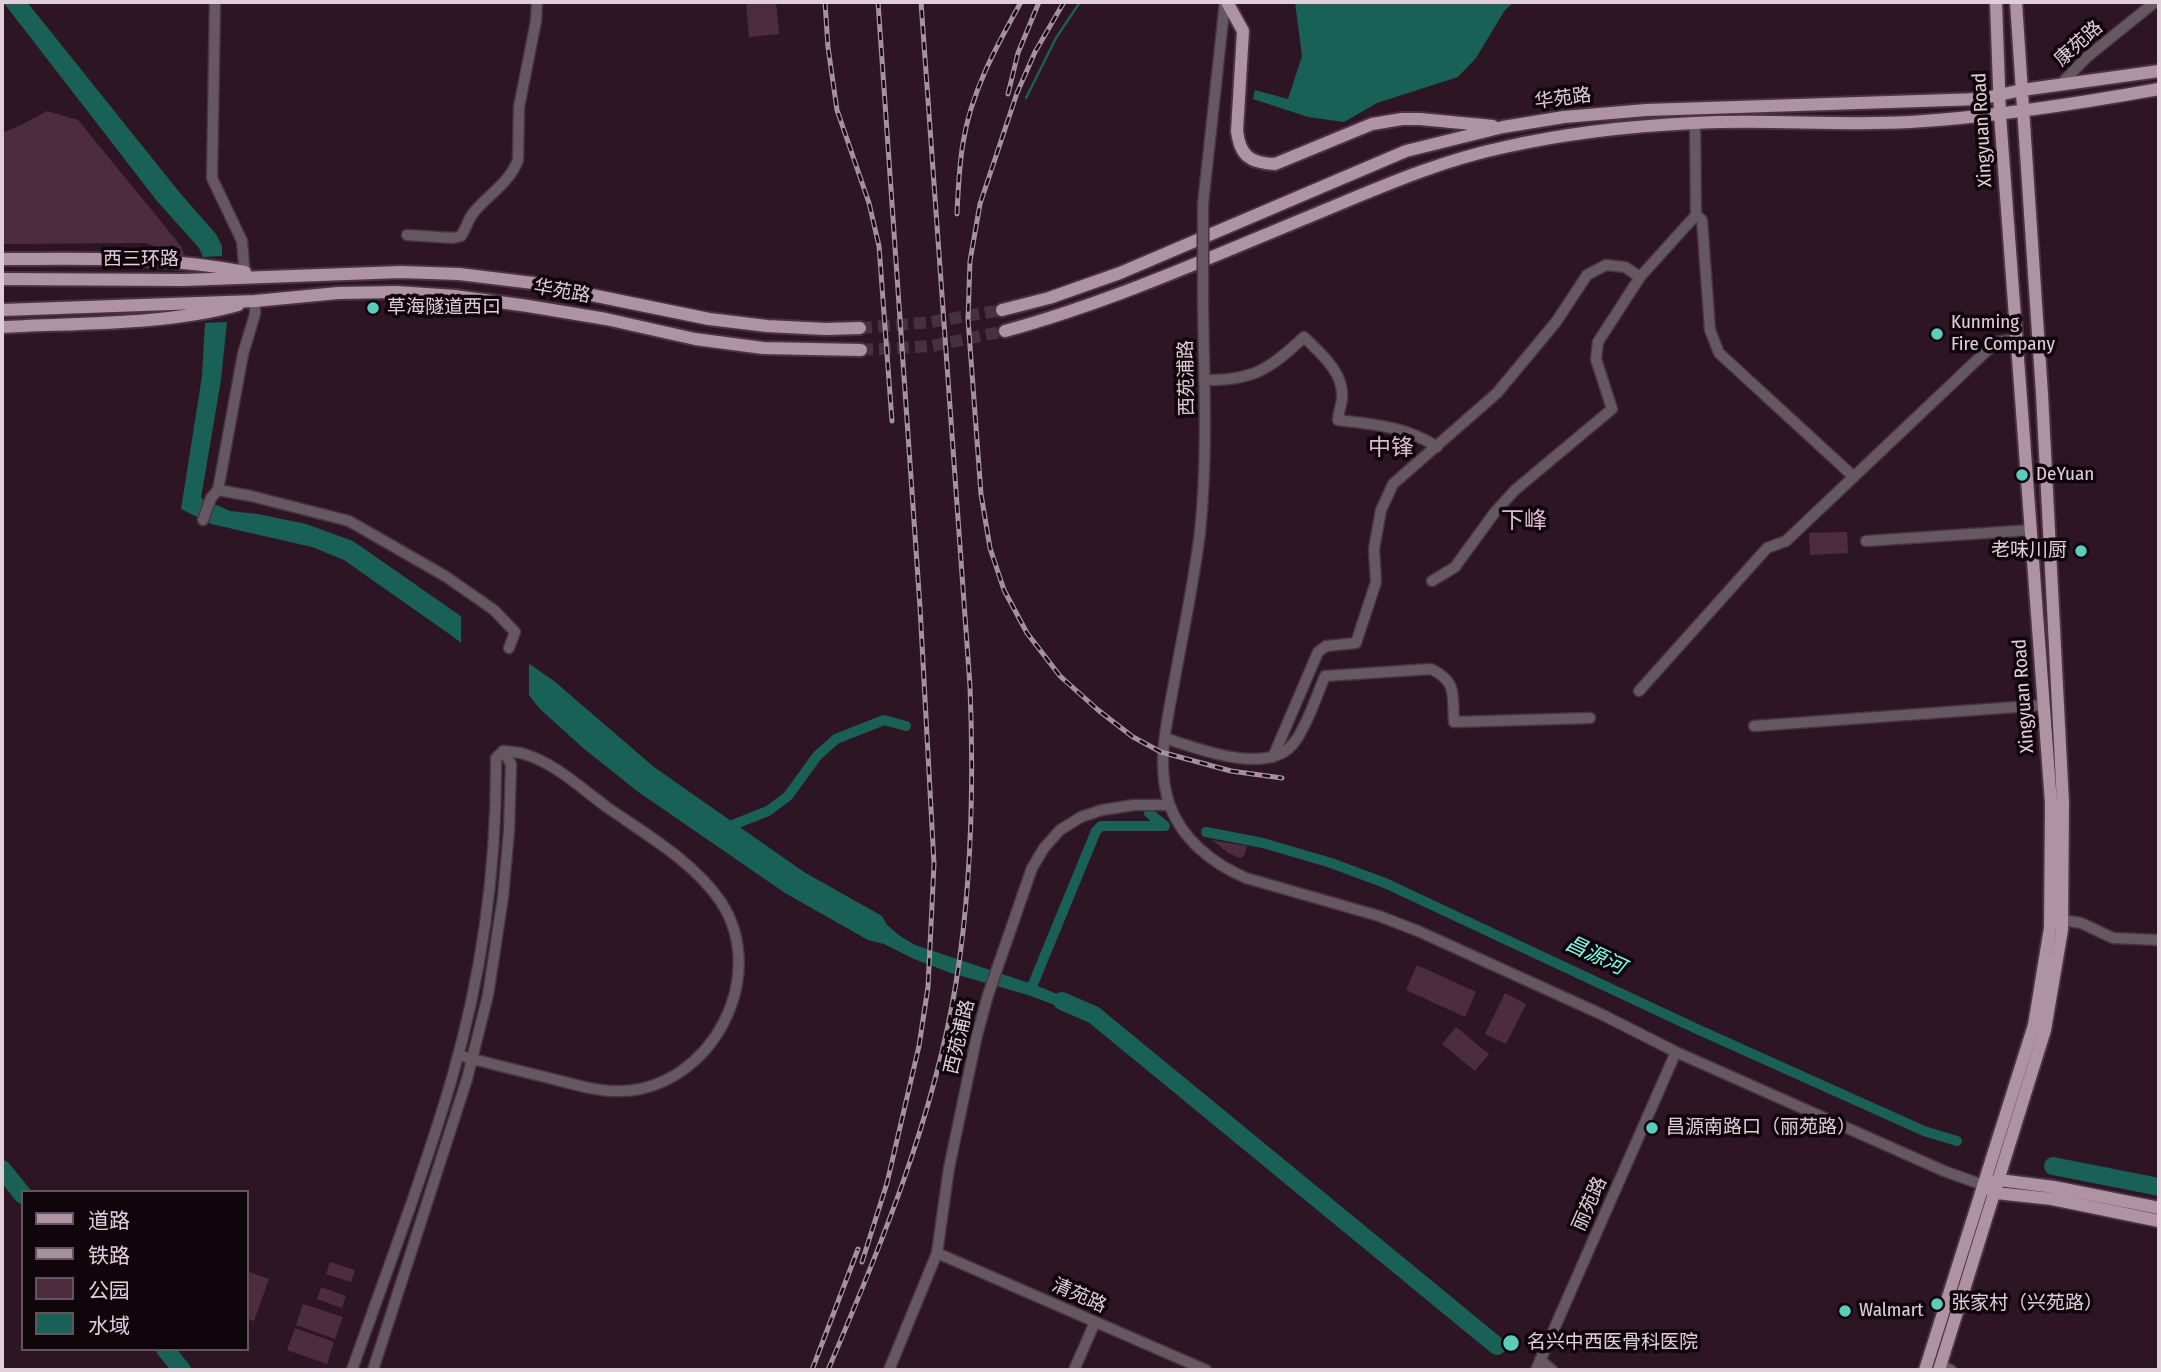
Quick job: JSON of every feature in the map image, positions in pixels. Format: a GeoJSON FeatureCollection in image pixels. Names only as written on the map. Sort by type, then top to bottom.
{"type":"FeatureCollection","features":[{"type":"Feature","properties":{"kind":"main road"},"geometry":{"type":"LineString","coordinates":[[1226,2],[1243,32],[1237,131],[1239,145],[1247,156],[1258,163],[1275,164],[1372,124],[1402,119],[1503,127]]}},
{"type":"Feature","properties":{"kind":"main road","name":"Xingyuan Road"},"geometry":{"type":"LineString","coordinates":[[1926,1370],[2034,1025],[2050,928],[2052,803],[2000,115],[1996,2]]}},
{"type":"Feature","properties":{"kind":"main road","name":"Xingyuan Road"},"geometry":{"type":"LineString","coordinates":[[1943,1369],[2045,1030],[2062,920],[2062,791],[2042,394],[2016,2]]}},
{"type":"Feature","properties":{"kind":"main road","name":"华苑路"},"geometry":{"type":"LineString","coordinates":[[1002,310],[1049,298],[1120,273],[1406,151],[1503,127],[1564,117],[1646,110],[1980,99],[2022,90],[2159,71]]}},
{"type":"Feature","properties":{"kind":"main road","name":"华苑路"},"geometry":{"type":"LineString","coordinates":[[1005,331],[1056,317],[1124,293],[1412,174],[1502,147],[1567,134],[1695,123],[1908,122],[2000,115],[2159,89]]}},
{"type":"Feature","properties":{"kind":"main road"},"geometry":{"type":"LineString","coordinates":[[2,258],[146,260],[219,267],[245,275]]}},
{"type":"Feature","properties":{"kind":"main road","name":"华苑路"},"geometry":{"type":"LineString","coordinates":[[245,275],[280,277],[401,272],[459,274],[533,283],[709,320],[779,327],[859,328]]}},
{"type":"Feature","properties":{"kind":"main road","name":"西三环路"},"geometry":{"type":"LineString","coordinates":[[2,279],[184,280],[245,275]]}},
{"type":"Feature","properties":{"kind":"main road","name":"华苑路"},"geometry":{"type":"LineString","coordinates":[[256,301],[338,293],[397,292],[455,296],[580,315],[695,339],[763,348],[861,350]]}},
{"type":"Feature","properties":{"kind":"main road"},"geometry":{"type":"LineString","coordinates":[[2,310],[256,301]]}},
{"type":"Feature","properties":{"kind":"main road"},"geometry":{"type":"LineString","coordinates":[[2,327],[149,318],[220,310],[256,301]]}},
{"type":"Feature","properties":{"kind":"main road"},"geometry":{"type":"LineString","coordinates":[[1983,1185],[2054,1186],[2159,1208]]}},
{"type":"Feature","properties":{"kind":"main road"},"geometry":{"type":"LineString","coordinates":[[1997,1186],[2159,1221]]}},
{"type":"Feature","properties":{"kind":"street"},"geometry":{"type":"LineString","coordinates":[[215,2],[212,178],[242,241],[245,275]]}},
{"type":"Feature","properties":{"kind":"street"},"geometry":{"type":"LineString","coordinates":[[407,235],[453,239],[461,236],[472,214],[515,168],[518,160],[519,107],[536,21],[537,2]]}},
{"type":"Feature","properties":{"kind":"street","name":"西苑浦路"},"geometry":{"type":"LineString","coordinates":[[889,1370],[937,1253],[949,1168],[977,1035],[1032,868],[1044,848],[1060,830],[1081,817],[1102,810],[1134,805],[1169,805],[1161,752],[1199,534],[1204,490],[1203,204],[1226,2]]}},
{"type":"Feature","properties":{"kind":"street","name":"康苑路"},"geometry":{"type":"LineString","coordinates":[[2059,85],[2087,57],[2155,2]]}},
{"type":"Feature","properties":{"kind":"street"},"geometry":{"type":"LineString","coordinates":[[1432,581],[1455,567],[1495,512],[1515,490],[1612,409],[1596,359],[1598,342],[1640,277],[1696,215],[1695,123]]}},
{"type":"Feature","properties":{"kind":"street"},"geometry":{"type":"LineString","coordinates":[[1696,215],[1702,220],[1710,330],[1719,353],[1854,477]]}},
{"type":"Feature","properties":{"kind":"street"},"geometry":{"type":"LineString","coordinates":[[1273,757],[1318,652],[1326,646],[1356,643],[1376,582],[1374,549],[1381,510],[1393,484],[1497,393],[1556,322],[1587,275],[1606,265],[1625,267],[1640,277]]}},
{"type":"Feature","properties":{"kind":"street"},"geometry":{"type":"LineString","coordinates":[[203,520],[214,494],[256,301]]}},
{"type":"Feature","properties":{"kind":"street"},"geometry":{"type":"LineString","coordinates":[[1204,380],[1229,381],[1248,377],[1278,362],[1304,337],[1332,366],[1340,381],[1342,398],[1338,420],[1394,427],[1420,436],[1437,447]]}},
{"type":"Feature","properties":{"kind":"street"},"geometry":{"type":"LineString","coordinates":[[1639,691],[1767,548],[1786,541],[1996,342],[2017,339]]}},
{"type":"Feature","properties":{"kind":"street"},"geometry":{"type":"LineString","coordinates":[[214,494],[251,496],[349,521],[445,576],[494,610],[515,632],[509,648]]}},
{"type":"Feature","properties":{"kind":"street"},"geometry":{"type":"LineString","coordinates":[[1866,541],[2031,530]]}},
{"type":"Feature","properties":{"kind":"street"},"geometry":{"type":"LineString","coordinates":[[1165,738],[1240,758],[1259,760],[1273,757],[1295,742],[1325,676],[1431,669],[1445,675],[1451,683],[1454,722],[1590,718]]}},
{"type":"Feature","properties":{"kind":"street"},"geometry":{"type":"LineString","coordinates":[[1754,726],[2044,705]]}},
{"type":"Feature","properties":{"kind":"street"},"geometry":{"type":"LineString","coordinates":[[352,1370],[440,1117],[458,1055],[484,925],[495,824],[496,758],[503,751]]}},
{"type":"Feature","properties":{"kind":"street"},"geometry":{"type":"LineString","coordinates":[[373,1370],[472,1059],[494,963],[507,864],[511,764],[503,751]]}},
{"type":"Feature","properties":{"kind":"street"},"geometry":{"type":"LineString","coordinates":[[458,1055],[597,1090],[624,1091],[649,1086],[672,1076],[709,1047],[721,1031],[731,1008],[737,982],[738,957],[730,921],[722,904],[705,882],[668,851],[554,769],[523,753],[503,751]]}},
{"type":"Feature","properties":{"kind":"street"},"geometry":{"type":"LineString","coordinates":[[1169,805],[1177,821],[1198,848],[1228,870],[1268,885],[1380,916],[1418,931],[1603,1015],[1676,1052],[1934,1167],[1983,1185]]}},
{"type":"Feature","properties":{"kind":"street"},"geometry":{"type":"LineString","coordinates":[[2062,920],[2081,923],[2113,938],[2159,940]]}},
{"type":"Feature","properties":{"kind":"street","name":"丽苑路"},"geometry":{"type":"LineString","coordinates":[[1538,1365],[1676,1052]]}},
{"type":"Feature","properties":{"kind":"street","name":"清苑路"},"geometry":{"type":"LineString","coordinates":[[937,1253],[1206,1370]]}},
{"type":"Feature","properties":{"kind":"street"},"geometry":{"type":"LineString","coordinates":[[1074,1370],[1095,1322]]}},
{"type":"Feature","properties":{"kind":"street"},"geometry":{"type":"LineString","coordinates":[[1538,1365],[1552,1370]]}},
{"type":"Feature","properties":{"kind":"green space"},"geometry":{"type":"Polygon","coordinates":[[[746,2],[776,2],[779,34],[749,37],[746,2]]]}},
{"type":"Feature","properties":{"kind":"green space"},"geometry":{"type":"Polygon","coordinates":[[[47,111],[78,120],[181,246],[185,256],[145,243],[2,244],[2,133],[47,111]]]}},
{"type":"Feature","properties":{"kind":"green space"},"geometry":{"type":"Polygon","coordinates":[[[1847,532],[1848,553],[1810,555],[1809,533],[1847,532]]]}},
{"type":"Feature","properties":{"kind":"green space"},"geometry":{"type":"Polygon","coordinates":[[[1212,840],[1247,846],[1244,856],[1240,858],[1228,853],[1212,840]]]}},
{"type":"Feature","properties":{"kind":"green space"},"geometry":{"type":"Polygon","coordinates":[[[1417,965],[1476,992],[1465,1017],[1406,990],[1417,965]]]}},
{"type":"Feature","properties":{"kind":"green space"},"geometry":{"type":"Polygon","coordinates":[[[1505,993],[1526,1004],[1506,1044],[1485,1034],[1505,993]]]}},
{"type":"Feature","properties":{"kind":"green space"},"geometry":{"type":"Polygon","coordinates":[[[1456,1027],[1489,1054],[1475,1071],[1442,1044],[1456,1027]]]}},
{"type":"Feature","properties":{"kind":"green space"},"geometry":{"type":"Polygon","coordinates":[[[330,1262],[355,1270],[351,1282],[326,1274],[330,1262]]]}},
{"type":"Feature","properties":{"kind":"green space"},"geometry":{"type":"Polygon","coordinates":[[[248,1271],[269,1279],[254,1321],[248,1319],[248,1271]]]}},
{"type":"Feature","properties":{"kind":"green space"},"geometry":{"type":"Polygon","coordinates":[[[321,1287],[346,1296],[342,1308],[317,1299],[321,1287]]]}},
{"type":"Feature","properties":{"kind":"green space"},"geometry":{"type":"Polygon","coordinates":[[[303,1304],[343,1317],[335,1339],[296,1325],[303,1304]]]}},
{"type":"Feature","properties":{"kind":"green space"},"geometry":{"type":"Polygon","coordinates":[[[295,1328],[334,1342],[327,1364],[287,1350],[295,1328]]]}},
{"type":"Feature","properties":{"kind":"water"},"geometry":{"type":"Polygon","coordinates":[[[3,2],[27,2],[216,234],[222,246],[222,256],[203,257],[199,248],[157,201],[3,2]]]}},
{"type":"Feature","properties":{"kind":"water"},"geometry":{"type":"Polygon","coordinates":[[[1295,2],[1514,2],[1505,10],[1476,58],[1458,77],[1377,103],[1344,122],[1308,117],[1253,99],[1255,90],[1288,99],[1302,56],[1295,2]]]}},
{"type":"Feature","properties":{"kind":"water"},"geometry":{"type":"Polygon","coordinates":[[[227,322],[221,380],[201,498],[230,511],[306,524],[353,541],[554,681],[654,767],[804,872],[882,916],[887,925],[900,936],[915,945],[1035,985],[1084,1005],[1081,1015],[1028,995],[951,973],[884,944],[868,940],[785,893],[637,791],[583,748],[540,709],[528,694],[452,636],[344,560],[312,547],[211,524],[181,509],[202,376],[205,323],[227,322]]]}},
{"type":"Feature","properties":{"kind":"pier"},"geometry":{"type":"Polygon","coordinates":[[[461,616],[529,661],[529,699],[461,647],[461,616]]]}},
{"type":"Feature","properties":{"kind":"waterway"},"geometry":{"type":"LineString","coordinates":[[1026,98],[1056,38],[1080,2]]}},
{"type":"Feature","properties":{"kind":"waterway"},"geometry":{"type":"LineString","coordinates":[[725,828],[768,811],[788,796],[817,756],[836,739],[884,720],[906,726]]}},
{"type":"Feature","properties":{"kind":"waterway"},"geometry":{"type":"LineString","coordinates":[[1149,813],[1165,826]]}},
{"type":"Feature","properties":{"kind":"waterway","name":"昌源河"},"geometry":{"type":"LineString","coordinates":[[1031,989],[1096,831],[1101,826],[1165,826]]}},
{"type":"Feature","properties":{"kind":"waterway","name":"昌源河"},"geometry":{"type":"LineString","coordinates":[[1206,832],[1263,843],[1331,863],[1385,883],[1697,1029],[1924,1131],[1957,1141]]}},
{"type":"Feature","properties":{"kind":"waterway"},"geometry":{"type":"LineString","coordinates":[[1062,1001],[1094,1015],[1497,1346]]}},
{"type":"Feature","properties":{"kind":"waterway","name":"昌源河"},"geometry":{"type":"LineString","coordinates":[[2053,1166],[2159,1187]]}},
{"type":"Feature","properties":{"kind":"waterway"},"geometry":{"type":"LineString","coordinates":[[2,1169],[21,1193]]}},
{"type":"Feature","properties":{"kind":"waterway"},"geometry":{"type":"LineString","coordinates":[[167,1351],[182,1370]]}},
{"type":"Feature","properties":{"kind":"tunnel"},"geometry":{"type":"LineString","coordinates":[[860,328],[931,322],[1002,310]]}},
{"type":"Feature","properties":{"kind":"tunnel"},"geometry":{"type":"LineString","coordinates":[[861,350],[932,346],[1005,331]]}},
{"type":"Feature","properties":{"kind":"railway"},"geometry":{"type":"LineString","coordinates":[[825,2],[837,110],[869,203],[879,246],[892,421]]}},
{"type":"Feature","properties":{"kind":"railway"},"geometry":{"type":"LineString","coordinates":[[862,1262],[887,1183],[919,1046],[928,987],[934,864],[920,607],[878,2]]}},
{"type":"Feature","properties":{"kind":"railway"},"geometry":{"type":"LineString","coordinates":[[828,1370],[904,1180],[934,1083],[956,983],[969,872],[972,798],[970,686],[921,2]]}},
{"type":"Feature","properties":{"kind":"railway"},"geometry":{"type":"LineString","coordinates":[[957,214],[962,152],[972,106],[994,53],[1021,2]]}},
{"type":"Feature","properties":{"kind":"railway"},"geometry":{"type":"LineString","coordinates":[[1008,94],[1018,53],[1039,2]]}},
{"type":"Feature","properties":{"kind":"railway"},"geometry":{"type":"LineString","coordinates":[[1064,2],[1035,52],[1017,93],[980,204],[970,261],[968,319],[981,494],[990,548],[1004,590],[1027,633],[1060,676],[1098,710],[1133,737],[1161,752],[1231,771],[1282,778]]}},
{"type":"Feature","properties":{"kind":"railway"},"geometry":{"type":"LineString","coordinates":[[812,1370],[858,1249]]}},
{"type":"Feature","properties":{"kind":"place","name":"草海隧道西口"},"geometry":{"type":"Point","coordinates":[373,308]}},
{"type":"Feature","properties":{"kind":"place","name":"Kunming Fire Company"},"geometry":{"type":"Point","coordinates":[1937,334]}},
{"type":"Feature","properties":{"kind":"place","name":"DeYuan"},"geometry":{"type":"Point","coordinates":[2022,475]}},
{"type":"Feature","properties":{"kind":"place","name":"老味川厨"},"geometry":{"type":"Point","coordinates":[2081,551]}},
{"type":"Feature","properties":{"kind":"place","name":"昌源南路口（丽苑路）"},"geometry":{"type":"Point","coordinates":[1652,1128]}},
{"type":"Feature","properties":{"kind":"place","name":"张家村（兴苑路）"},"geometry":{"type":"Point","coordinates":[1937,1304]}},
{"type":"Feature","properties":{"kind":"place","name":"Walmart"},"geometry":{"type":"Point","coordinates":[1845,1311]}},
{"type":"Feature","properties":{"kind":"place","name":"名兴中西医骨科医院"},"geometry":{"type":"Point","coordinates":[1511,1343]}},
{"type":"Feature","properties":{"kind":"district","name":"中锋"},"geometry":{"type":"Point","coordinates":[1391,449]}},
{"type":"Feature","properties":{"kind":"district","name":"下峰"},"geometry":{"type":"Point","coordinates":[1524,522]}}]}
